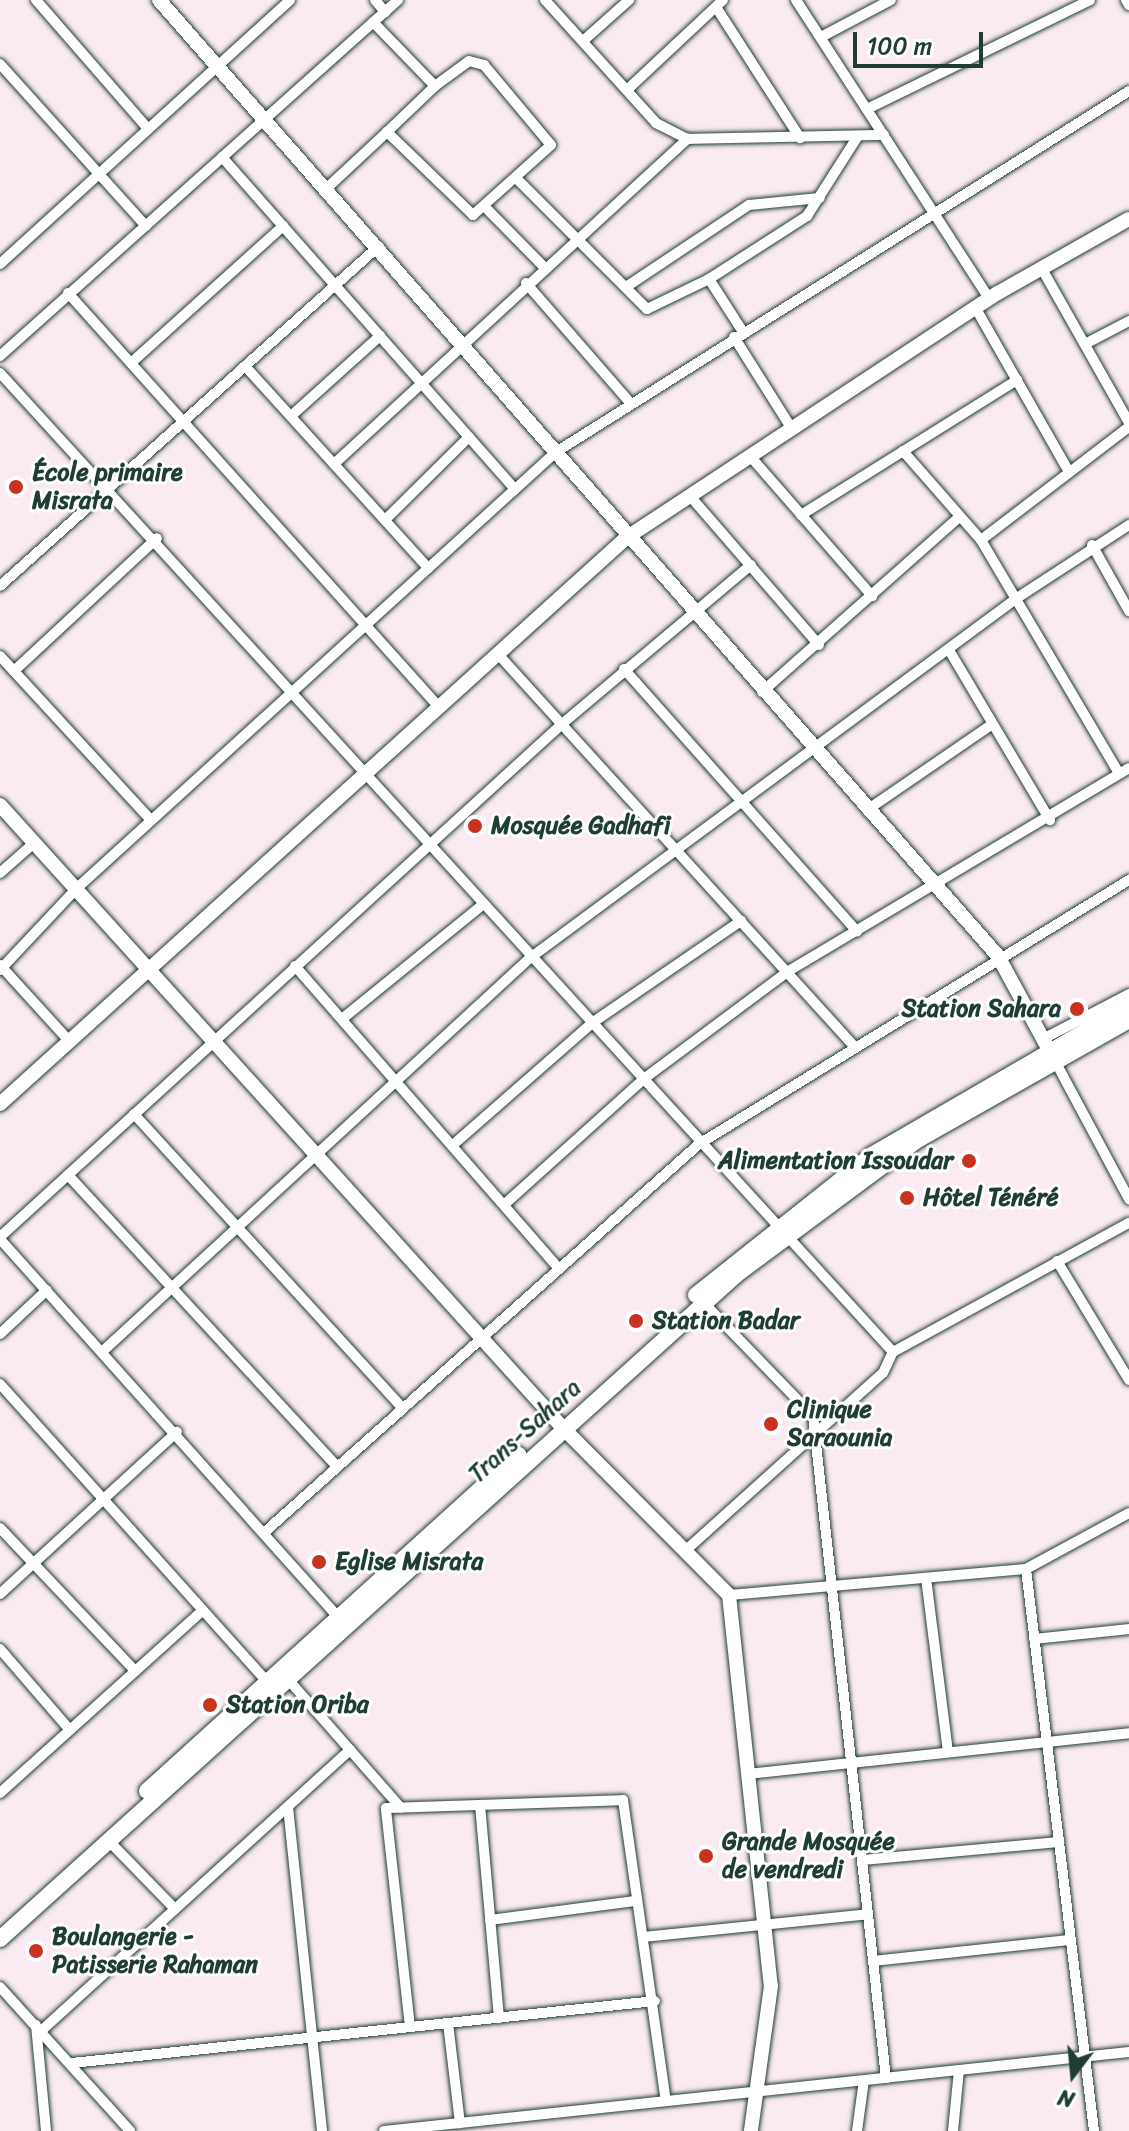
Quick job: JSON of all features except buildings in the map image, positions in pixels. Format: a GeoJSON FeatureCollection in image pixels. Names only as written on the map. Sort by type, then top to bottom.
{"type":"FeatureCollection","features":[{"type":"Feature","properties":{"kind":"main road","name":"Trans-Sahara"},"geometry":{"type":"LineString","coordinates":[[0,1939],[46,1890],[118,1824],[632,1359],[780,1232],[1049,1050],[1129,1006]]}},
{"type":"Feature","properties":{"kind":"main road","name":"Trans-Sahara"},"geometry":{"type":"LineString","coordinates":[[1049,1050],[1129,1020]]}},
{"type":"Feature","properties":{"kind":"main road","name":"Trans-Sahara"},"geometry":{"type":"LineString","coordinates":[[681,1316],[704,1303],[780,1232]]}},
{"type":"Feature","properties":{"kind":"main road","name":"Trans-Sahara"},"geometry":{"type":"LineString","coordinates":[[277,1680],[338,1617],[379,1588]]}},
{"type":"Feature","properties":{"kind":"main road","name":"Trans-Sahara"},"geometry":{"type":"LineString","coordinates":[[0,1925],[108,1840],[118,1824]]}},
{"type":"Feature","properties":{"kind":"street"},"geometry":{"type":"LineString","coordinates":[[36,0],[148,129]]}},
{"type":"Feature","properties":{"kind":"street"},"geometry":{"type":"LineString","coordinates":[[159,0],[379,246],[626,538],[998,956],[1129,1199]]}},
{"type":"Feature","properties":{"kind":"street"},"geometry":{"type":"LineString","coordinates":[[375,0],[385,12]]}},
{"type":"Feature","properties":{"kind":"street"},"geometry":{"type":"LineString","coordinates":[[0,356],[398,0]]}},
{"type":"Feature","properties":{"kind":"street"},"geometry":{"type":"LineString","coordinates":[[545,0],[656,123],[688,139],[884,135]]}},
{"type":"Feature","properties":{"kind":"street"},"geometry":{"type":"LineString","coordinates":[[583,41],[629,0]]}},
{"type":"Feature","properties":{"kind":"street"},"geometry":{"type":"LineString","coordinates":[[796,0],[989,298]]}},
{"type":"Feature","properties":{"kind":"street"},"geometry":{"type":"LineString","coordinates":[[821,37],[891,0]]}},
{"type":"Feature","properties":{"kind":"street"},"geometry":{"type":"LineString","coordinates":[[867,109],[1090,0]]}},
{"type":"Feature","properties":{"kind":"street"},"geometry":{"type":"LineString","coordinates":[[0,264],[286,1]]}},
{"type":"Feature","properties":{"kind":"street"},"geometry":{"type":"LineString","coordinates":[[628,89],[720,4],[800,138]]}},
{"type":"Feature","properties":{"kind":"street"},"geometry":{"type":"LineString","coordinates":[[373,22],[435,86]]}},
{"type":"Feature","properties":{"kind":"street"},"geometry":{"type":"LineString","coordinates":[[327,188],[435,86],[475,61],[551,137],[517,179],[481,215],[464,210],[387,132]]}},
{"type":"Feature","properties":{"kind":"street"},"geometry":{"type":"LineString","coordinates":[[0,64],[146,226]]}},
{"type":"Feature","properties":{"kind":"street"},"geometry":{"type":"LineString","coordinates":[[70,1042],[1,967],[76,889],[556,452],[932,209],[1129,91]]}},
{"type":"Feature","properties":{"kind":"street"},"geometry":{"type":"LineString","coordinates":[[517,179],[581,235],[626,287],[653,311],[807,216],[858,136]]}},
{"type":"Feature","properties":{"kind":"street"},"geometry":{"type":"LineString","coordinates":[[334,464],[461,341],[688,139]]}},
{"type":"Feature","properties":{"kind":"street"},"geometry":{"type":"LineString","coordinates":[[222,157],[515,489]]}},
{"type":"Feature","properties":{"kind":"street"},"geometry":{"type":"LineString","coordinates":[[626,287],[749,205],[820,198]]}},
{"type":"Feature","properties":{"kind":"street"},"geometry":{"type":"LineString","coordinates":[[487,209],[544,267]]}},
{"type":"Feature","properties":{"kind":"street"},"geometry":{"type":"LineString","coordinates":[[0,1104],[626,538],[989,298],[1129,219]]}},
{"type":"Feature","properties":{"kind":"street"},"geometry":{"type":"LineString","coordinates":[[131,363],[283,226]]}},
{"type":"Feature","properties":{"kind":"street"},"geometry":{"type":"LineString","coordinates":[[0,586],[379,246]]}},
{"type":"Feature","properties":{"kind":"street"},"geometry":{"type":"LineString","coordinates":[[981,540],[1067,468],[1129,425],[1042,269]]}},
{"type":"Feature","properties":{"kind":"street"},"geometry":{"type":"LineString","coordinates":[[709,279],[792,429]]}},
{"type":"Feature","properties":{"kind":"street"},"geometry":{"type":"LineString","coordinates":[[526,283],[631,404]]}},
{"type":"Feature","properties":{"kind":"street"},"geometry":{"type":"LineString","coordinates":[[68,293],[438,706]]}},
{"type":"Feature","properties":{"kind":"street"},"geometry":{"type":"LineString","coordinates":[[975,307],[1067,468]]}},
{"type":"Feature","properties":{"kind":"street"},"geometry":{"type":"LineString","coordinates":[[1085,344],[1129,321]]}},
{"type":"Feature","properties":{"kind":"street"},"geometry":{"type":"LineString","coordinates":[[291,416],[380,336]]}},
{"type":"Feature","properties":{"kind":"street"},"geometry":{"type":"LineString","coordinates":[[245,366],[428,568]]}},
{"type":"Feature","properties":{"kind":"street"},"geometry":{"type":"LineString","coordinates":[[0,373],[157,538],[481,906],[645,1078],[699,1144],[893,1352]]}},
{"type":"Feature","properties":{"kind":"street"},"geometry":{"type":"LineString","coordinates":[[801,515],[1017,380]]}},
{"type":"Feature","properties":{"kind":"street"},"geometry":{"type":"LineString","coordinates":[[385,520],[469,437]]}},
{"type":"Feature","properties":{"kind":"street"},"geometry":{"type":"LineString","coordinates":[[506,1203],[645,1078],[787,972],[934,884],[1050,820],[1124,770],[981,540],[903,451]]}},
{"type":"Feature","properties":{"kind":"street"},"geometry":{"type":"LineString","coordinates":[[750,456],[872,596]]}},
{"type":"Feature","properties":{"kind":"street"},"geometry":{"type":"LineString","coordinates":[[690,496],[819,645]]}},
{"type":"Feature","properties":{"kind":"street"},"geometry":{"type":"LineString","coordinates":[[762,692],[819,645],[959,517]]}},
{"type":"Feature","properties":{"kind":"street"},"geometry":{"type":"LineString","coordinates":[[103,1351],[320,1159],[530,958],[1017,598],[1092,545],[1129,525]]}},
{"type":"Feature","properties":{"kind":"street"},"geometry":{"type":"LineString","coordinates":[[14,671],[157,538]]}},
{"type":"Feature","properties":{"kind":"street"},"geometry":{"type":"LineString","coordinates":[[1092,545],[1129,611]]}},
{"type":"Feature","properties":{"kind":"street"},"geometry":{"type":"LineString","coordinates":[[338,1617],[267,1530],[0,1238],[562,724],[691,612],[751,565]]}},
{"type":"Feature","properties":{"kind":"street"},"geometry":{"type":"LineString","coordinates":[[949,650],[1050,820]]}},
{"type":"Feature","properties":{"kind":"street"},"geometry":{"type":"LineString","coordinates":[[497,653],[853,1045]]}},
{"type":"Feature","properties":{"kind":"street"},"geometry":{"type":"LineString","coordinates":[[0,656],[151,820]]}},
{"type":"Feature","properties":{"kind":"street"},"geometry":{"type":"LineString","coordinates":[[624,669],[744,800],[857,931]]}},
{"type":"Feature","properties":{"kind":"street"},"geometry":{"type":"LineString","coordinates":[[867,810],[991,725]]}},
{"type":"Feature","properties":{"kind":"street"},"geometry":{"type":"LineString","coordinates":[[0,805],[560,1424],[729,1595],[771,1986],[751,2131]]}},
{"type":"Feature","properties":{"kind":"street"},"geometry":{"type":"LineString","coordinates":[[0,873],[34,843]]}},
{"type":"Feature","properties":{"kind":"street"},"geometry":{"type":"LineString","coordinates":[[267,1530],[699,1144],[853,1045],[1129,880]]}},
{"type":"Feature","properties":{"kind":"street"},"geometry":{"type":"LineString","coordinates":[[342,1019],[481,906]]}},
{"type":"Feature","properties":{"kind":"street"},"geometry":{"type":"LineString","coordinates":[[454,1144],[592,1023],[741,921]]}},
{"type":"Feature","properties":{"kind":"street"},"geometry":{"type":"LineString","coordinates":[[295,966],[506,1203],[558,1267]]}},
{"type":"Feature","properties":{"kind":"street"},"geometry":{"type":"LineString","coordinates":[[1049,1050],[1129,994]]}},
{"type":"Feature","properties":{"kind":"street"},"geometry":{"type":"LineString","coordinates":[[134,1114],[402,1408]]}},
{"type":"Feature","properties":{"kind":"street"},"geometry":{"type":"LineString","coordinates":[[68,1175],[337,1467]]}},
{"type":"Feature","properties":{"kind":"street"},"geometry":{"type":"LineString","coordinates":[[685,1551],[883,1373],[893,1352],[1129,1223]]}},
{"type":"Feature","properties":{"kind":"street"},"geometry":{"type":"LineString","coordinates":[[1057,1261],[1129,1380]]}},
{"type":"Feature","properties":{"kind":"street"},"geometry":{"type":"LineString","coordinates":[[0,1334],[47,1290]]}},
{"type":"Feature","properties":{"kind":"street"},"geometry":{"type":"LineString","coordinates":[[704,1303],[813,1416],[886,2078]]}},
{"type":"Feature","properties":{"kind":"street"},"geometry":{"type":"LineString","coordinates":[[0,1384],[203,1610],[350,1750],[401,1808]]}},
{"type":"Feature","properties":{"kind":"street"},"geometry":{"type":"LineString","coordinates":[[0,1594],[177,1432]]}},
{"type":"Feature","properties":{"kind":"street"},"geometry":{"type":"LineString","coordinates":[[729,1595],[1026,1569],[1129,1513]]}},
{"type":"Feature","properties":{"kind":"street"},"geometry":{"type":"LineString","coordinates":[[0,1528],[135,1671]]}},
{"type":"Feature","properties":{"kind":"street"},"geometry":{"type":"LineString","coordinates":[[1026,1569],[1094,2131]]}},
{"type":"Feature","properties":{"kind":"street"},"geometry":{"type":"LineString","coordinates":[[926,1578],[948,1752]]}},
{"type":"Feature","properties":{"kind":"street"},"geometry":{"type":"LineString","coordinates":[[0,1793],[203,1610]]}},
{"type":"Feature","properties":{"kind":"street"},"geometry":{"type":"LineString","coordinates":[[1034,1639],[1129,1629]]}},
{"type":"Feature","properties":{"kind":"street"},"geometry":{"type":"LineString","coordinates":[[0,1649],[70,1730]]}},
{"type":"Feature","properties":{"kind":"street"},"geometry":{"type":"LineString","coordinates":[[748,1774],[1129,1733]]}},
{"type":"Feature","properties":{"kind":"street"},"geometry":{"type":"LineString","coordinates":[[38,2028],[350,1750]]}},
{"type":"Feature","properties":{"kind":"street"},"geometry":{"type":"LineString","coordinates":[[410,2027],[386,1808],[623,1800],[635,1901],[655,2001],[666,2101]]}},
{"type":"Feature","properties":{"kind":"street"},"geometry":{"type":"LineString","coordinates":[[480,1805],[499,2018]]}},
{"type":"Feature","properties":{"kind":"street"},"geometry":{"type":"LineString","coordinates":[[288,1807],[322,2131]]}},
{"type":"Feature","properties":{"kind":"street"},"geometry":{"type":"LineString","coordinates":[[108,1840],[175,1909]]}},
{"type":"Feature","properties":{"kind":"street"},"geometry":{"type":"LineString","coordinates":[[862,1860],[1059,1842]]}},
{"type":"Feature","properties":{"kind":"street"},"geometry":{"type":"LineString","coordinates":[[490,1920],[635,1901]]}},
{"type":"Feature","properties":{"kind":"street"},"geometry":{"type":"LineString","coordinates":[[643,1937],[868,1914]]}},
{"type":"Feature","properties":{"kind":"street"},"geometry":{"type":"LineString","coordinates":[[873,1961],[1071,1940]]}},
{"type":"Feature","properties":{"kind":"street"},"geometry":{"type":"LineString","coordinates":[[0,1987],[72,2063],[130,2131]]}},
{"type":"Feature","properties":{"kind":"street"},"geometry":{"type":"LineString","coordinates":[[72,2063],[655,2001]]}},
{"type":"Feature","properties":{"kind":"street"},"geometry":{"type":"LineString","coordinates":[[448,2023],[460,2123]]}},
{"type":"Feature","properties":{"kind":"street"},"geometry":{"type":"LineString","coordinates":[[38,2028],[46,2131]]}},
{"type":"Feature","properties":{"kind":"street"},"geometry":{"type":"LineString","coordinates":[[384,2131],[1129,2052]]}},
{"type":"Feature","properties":{"kind":"street"},"geometry":{"type":"LineString","coordinates":[[953,2131],[959,2070]]}},
{"type":"Feature","properties":{"kind":"street"},"geometry":{"type":"LineString","coordinates":[[857,2131],[864,2080]]}},
{"type":"Feature","properties":{"kind":"street"},"geometry":{"type":"LineString","coordinates":[[520,2117],[522,2131]]}},
{"type":"Feature","properties":{"kind":"place","name":"École primaire Misrata"},"geometry":{"type":"Point","coordinates":[16,487]}},
{"type":"Feature","properties":{"kind":"place","name":"Mosquée Gadhafi"},"geometry":{"type":"Point","coordinates":[475,826]}},
{"type":"Feature","properties":{"kind":"place","name":"Station Sahara"},"geometry":{"type":"Point","coordinates":[1077,1009]}},
{"type":"Feature","properties":{"kind":"place","name":"Alimentation Issoudar"},"geometry":{"type":"Point","coordinates":[969,1161]}},
{"type":"Feature","properties":{"kind":"place","name":"Hôtel Ténéré"},"geometry":{"type":"Point","coordinates":[907,1198]}},
{"type":"Feature","properties":{"kind":"place","name":"Station Badar"},"geometry":{"type":"Point","coordinates":[636,1321]}},
{"type":"Feature","properties":{"kind":"place","name":"Clinique Saraounia"},"geometry":{"type":"Point","coordinates":[771,1424]}},
{"type":"Feature","properties":{"kind":"place","name":"Eglise Misrata"},"geometry":{"type":"Point","coordinates":[319,1562]}},
{"type":"Feature","properties":{"kind":"place","name":"Station Oriba"},"geometry":{"type":"Point","coordinates":[210,1705]}},
{"type":"Feature","properties":{"kind":"place","name":"Grande Mosquée de vendredi"},"geometry":{"type":"Point","coordinates":[706,1856]}},
{"type":"Feature","properties":{"kind":"place","name":"Boulangerie - Patisserie Rahaman"},"geometry":{"type":"Point","coordinates":[36,1951]}}]}
